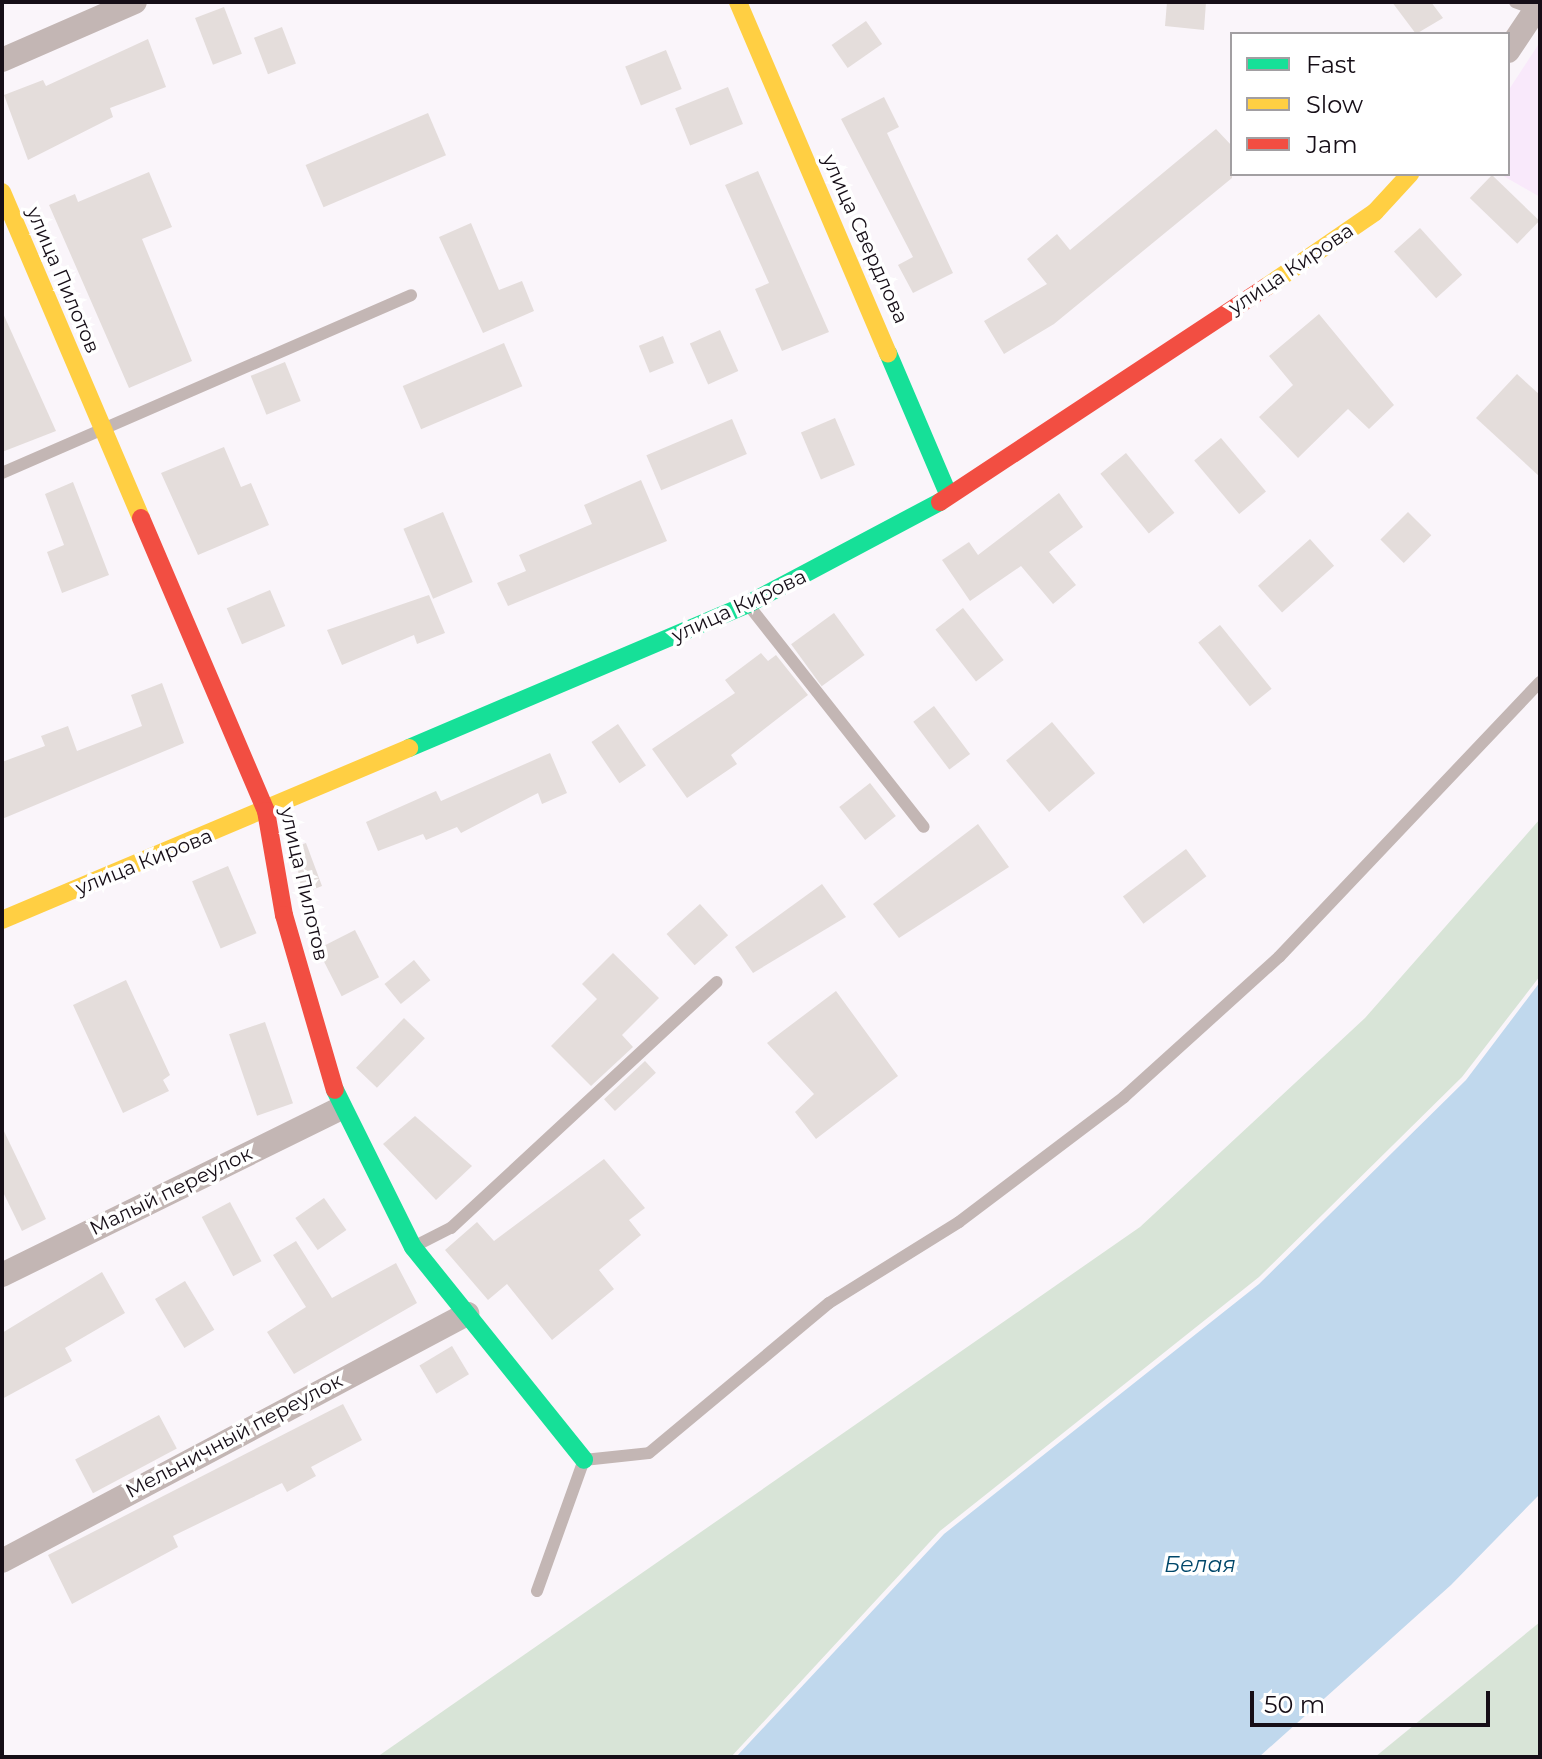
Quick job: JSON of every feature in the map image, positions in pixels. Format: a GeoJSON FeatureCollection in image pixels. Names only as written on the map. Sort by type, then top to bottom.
{"type":"FeatureCollection","features":[{"type":"Feature","properties":{"kind":"street"},"geometry":{"type":"LineString","coordinates":[[2,60],[135,2]]}},
{"type":"Feature","properties":{"kind":"street","name":"улица Свердлова"},"geometry":{"type":"LineString","coordinates":[[738,2],[948,494]]}},
{"type":"Feature","properties":{"kind":"street"},"geometry":{"type":"LineString","coordinates":[[1510,47],[1531,5]]}},
{"type":"Feature","properties":{"kind":"street","name":"улица Кирова"},"geometry":{"type":"LineString","coordinates":[[2,920],[266,811],[748,604],[872,543],[948,494],[1041,441],[1375,212],[1408,176]]}},
{"type":"Feature","properties":{"kind":"street","name":"улица Пилотов"},"geometry":{"type":"LineString","coordinates":[[2,192],[266,811],[284,915],[340,1109],[413,1247],[584,1460]]}},
{"type":"Feature","properties":{"kind":"street","name":"Малый переулок"},"geometry":{"type":"LineString","coordinates":[[2,1275],[340,1109]]}},
{"type":"Feature","properties":{"kind":"street","name":"Мельничный переулок"},"geometry":{"type":"LineString","coordinates":[[2,1561],[467,1314]]}},
{"type":"Feature","properties":{"kind":"lane"},"geometry":{"type":"LineString","coordinates":[[2,473],[411,295]]}},
{"type":"Feature","properties":{"kind":"lane"},"geometry":{"type":"LineString","coordinates":[[748,604],[924,827]]}},
{"type":"Feature","properties":{"kind":"lane"},"geometry":{"type":"LineString","coordinates":[[537,1591],[584,1460],[649,1453],[829,1303],[959,1222],[1124,1097],[1279,957],[1540,682]]}},
{"type":"Feature","properties":{"kind":"lane"},"geometry":{"type":"LineString","coordinates":[[413,1247],[451,1228],[717,982]]}},
{"type":"Feature","properties":{"kind":"shaded area"},"geometry":{"type":"Polygon","coordinates":[[[1540,42],[1540,197],[1503,176],[1510,176],[1510,88],[1540,42]]]}},
{"type":"Feature","properties":{"kind":"green space"},"geometry":{"type":"Polygon","coordinates":[[[1540,819],[1540,976],[1462,1077],[1259,1277],[940,1531],[731,1757],[377,1757],[1140,1227],[1365,1018],[1540,819]]]}},
{"type":"Feature","properties":{"kind":"green space"},"geometry":{"type":"Polygon","coordinates":[[[1540,1622],[1540,1757],[1375,1757],[1540,1622]]]}},
{"type":"Feature","properties":{"kind":"water","name":"Белая"},"geometry":{"type":"Polygon","coordinates":[[[1540,982],[1540,1494],[1451,1585],[1259,1757],[736,1757],[944,1534],[1259,1284],[1466,1080],[1540,982]]]}},
{"type":"Feature","properties":{"kind":"building"},"geometry":{"type":"Polygon","coordinates":[[[1167,2],[1206,2],[1204,30],[1165,26],[1167,2]]]}},
{"type":"Feature","properties":{"kind":"building"},"geometry":{"type":"Polygon","coordinates":[[[1392,2],[1431,2],[1443,18],[1414,32],[1392,2]]]}},
{"type":"Feature","properties":{"kind":"building"},"geometry":{"type":"Polygon","coordinates":[[[224,7],[242,54],[213,65],[195,18],[224,7]]]}},
{"type":"Feature","properties":{"kind":"building"},"geometry":{"type":"Polygon","coordinates":[[[866,21],[882,44],[848,68],[832,45],[866,21]]]}},
{"type":"Feature","properties":{"kind":"building"},"geometry":{"type":"Polygon","coordinates":[[[282,27],[296,63],[268,74],[254,38],[282,27]]]}},
{"type":"Feature","properties":{"kind":"building"},"geometry":{"type":"Polygon","coordinates":[[[148,39],[166,87],[110,108],[113,117],[28,160],[4,95],[43,80],[46,86],[148,39]]]}},
{"type":"Feature","properties":{"kind":"building"},"geometry":{"type":"Polygon","coordinates":[[[666,50],[682,89],[641,105],[625,66],[666,50]]]}},
{"type":"Feature","properties":{"kind":"building"},"geometry":{"type":"Polygon","coordinates":[[[728,87],[743,124],[690,145],[675,108],[728,87]]]}},
{"type":"Feature","properties":{"kind":"building"},"geometry":{"type":"Polygon","coordinates":[[[884,97],[899,127],[887,133],[953,273],[913,293],[898,265],[913,257],[841,119],[884,97]]]}},
{"type":"Feature","properties":{"kind":"building"},"geometry":{"type":"Polygon","coordinates":[[[428,113],[446,155],[324,207],[306,165],[428,113]]]}},
{"type":"Feature","properties":{"kind":"building"},"geometry":{"type":"Polygon","coordinates":[[[1216,129],[1230,144],[1232,178],[1054,324],[1004,354],[984,321],[1047,284],[1027,259],[1057,234],[1070,250],[1216,129]]]}},
{"type":"Feature","properties":{"kind":"building"},"geometry":{"type":"Polygon","coordinates":[[[758,171],[829,332],[782,351],[755,289],[769,283],[725,185],[758,171]]]}},
{"type":"Feature","properties":{"kind":"building"},"geometry":{"type":"Polygon","coordinates":[[[149,172],[172,227],[142,239],[192,361],[129,388],[49,205],[75,194],[78,202],[149,172]]]}},
{"type":"Feature","properties":{"kind":"building"},"geometry":{"type":"Polygon","coordinates":[[[1491,176],[1539,221],[1517,244],[1470,198],[1491,176]]]}},
{"type":"Feature","properties":{"kind":"building"},"geometry":{"type":"Polygon","coordinates":[[[471,223],[499,290],[522,281],[534,311],[483,333],[439,237],[471,223]]]}},
{"type":"Feature","properties":{"kind":"building"},"geometry":{"type":"Polygon","coordinates":[[[1420,228],[1462,275],[1436,298],[1394,251],[1420,228]]]}},
{"type":"Feature","properties":{"kind":"building"},"geometry":{"type":"Polygon","coordinates":[[[2,311],[56,431],[2,452],[2,311]]]}},
{"type":"Feature","properties":{"kind":"building"},"geometry":{"type":"Polygon","coordinates":[[[1319,314],[1394,405],[1369,429],[1348,409],[1298,458],[1259,417],[1293,385],[1269,356],[1319,314]]]}},
{"type":"Feature","properties":{"kind":"building"},"geometry":{"type":"Polygon","coordinates":[[[720,330],[738,371],[708,385],[690,343],[720,330]]]}},
{"type":"Feature","properties":{"kind":"building"},"geometry":{"type":"Polygon","coordinates":[[[663,336],[674,363],[650,373],[639,346],[663,336]]]}},
{"type":"Feature","properties":{"kind":"building"},"geometry":{"type":"Polygon","coordinates":[[[504,343],[522,386],[421,429],[403,386],[504,343]]]}},
{"type":"Feature","properties":{"kind":"building"},"geometry":{"type":"Polygon","coordinates":[[[285,362],[301,401],[266,415],[251,376],[285,362]]]}},
{"type":"Feature","properties":{"kind":"building"},"geometry":{"type":"Polygon","coordinates":[[[1517,374],[1540,395],[1540,477],[1476,418],[1517,374]]]}},
{"type":"Feature","properties":{"kind":"building"},"geometry":{"type":"Polygon","coordinates":[[[835,418],[855,465],[821,479],[801,432],[835,418]]]}},
{"type":"Feature","properties":{"kind":"building"},"geometry":{"type":"Polygon","coordinates":[[[732,419],[747,454],[661,490],[646,455],[732,419]]]}},
{"type":"Feature","properties":{"kind":"building"},"geometry":{"type":"Polygon","coordinates":[[[1221,438],[1266,492],[1239,514],[1194,460],[1221,438]]]}},
{"type":"Feature","properties":{"kind":"building"},"geometry":{"type":"Polygon","coordinates":[[[224,447],[241,487],[251,483],[269,525],[198,555],[161,473],[224,447]]]}},
{"type":"Feature","properties":{"kind":"building"},"geometry":{"type":"Polygon","coordinates":[[[1126,453],[1174,513],[1149,534],[1100,474],[1126,453]]]}},
{"type":"Feature","properties":{"kind":"building"},"geometry":{"type":"Polygon","coordinates":[[[641,480],[667,541],[508,606],[497,583],[526,571],[519,555],[592,524],[584,505],[641,480]]]}},
{"type":"Feature","properties":{"kind":"building"},"geometry":{"type":"Polygon","coordinates":[[[73,482],[109,575],[62,593],[47,552],[64,545],[45,494],[73,482]]]}},
{"type":"Feature","properties":{"kind":"building"},"geometry":{"type":"Polygon","coordinates":[[[1059,493],[1083,527],[1049,552],[1076,585],[1053,604],[1021,566],[970,601],[942,560],[969,542],[978,555],[1059,493]]]}},
{"type":"Feature","properties":{"kind":"building"},"geometry":{"type":"Polygon","coordinates":[[[443,512],[473,582],[433,599],[403,529],[443,512]]]}},
{"type":"Feature","properties":{"kind":"building"},"geometry":{"type":"Polygon","coordinates":[[[1408,512],[1431,535],[1404,563],[1380,540],[1408,512]]]}},
{"type":"Feature","properties":{"kind":"building"},"geometry":{"type":"Polygon","coordinates":[[[1310,539],[1334,566],[1282,613],[1258,586],[1310,539]]]}},
{"type":"Feature","properties":{"kind":"building"},"geometry":{"type":"Polygon","coordinates":[[[270,590],[285,626],[242,644],[227,608],[270,590]]]}},
{"type":"Feature","properties":{"kind":"building"},"geometry":{"type":"Polygon","coordinates":[[[429,595],[445,633],[417,644],[414,635],[342,665],[327,630],[429,595]]]}},
{"type":"Feature","properties":{"kind":"building"},"geometry":{"type":"Polygon","coordinates":[[[963,608],[1004,660],[976,682],[935,630],[963,608]]]}},
{"type":"Feature","properties":{"kind":"building"},"geometry":{"type":"Polygon","coordinates":[[[834,613],[865,655],[822,686],[791,644],[834,613]]]}},
{"type":"Feature","properties":{"kind":"building"},"geometry":{"type":"Polygon","coordinates":[[[1220,625],[1272,689],[1250,706],[1198,643],[1220,625]]]}},
{"type":"Feature","properties":{"kind":"building"},"geometry":{"type":"Polygon","coordinates":[[[761,653],[768,661],[776,655],[808,695],[731,755],[737,764],[687,798],[652,749],[735,693],[725,680],[761,653]]]}},
{"type":"Feature","properties":{"kind":"building"},"geometry":{"type":"Polygon","coordinates":[[[162,683],[184,743],[2,819],[2,762],[45,746],[41,736],[68,726],[77,751],[142,726],[131,695],[162,683]]]}},
{"type":"Feature","properties":{"kind":"building"},"geometry":{"type":"Polygon","coordinates":[[[934,706],[970,754],[949,770],[913,722],[934,706]]]}},
{"type":"Feature","properties":{"kind":"building"},"geometry":{"type":"Polygon","coordinates":[[[1052,722],[1095,773],[1049,812],[1006,761],[1052,722]]]}},
{"type":"Feature","properties":{"kind":"building"},"geometry":{"type":"Polygon","coordinates":[[[618,724],[646,765],[619,783],[591,742],[618,724]]]}},
{"type":"Feature","properties":{"kind":"building"},"geometry":{"type":"Polygon","coordinates":[[[550,753],[567,793],[542,804],[538,793],[461,833],[457,827],[426,840],[423,834],[378,851],[366,822],[436,791],[441,801],[550,753]]]}},
{"type":"Feature","properties":{"kind":"building"},"geometry":{"type":"Polygon","coordinates":[[[870,783],[896,816],[865,840],[839,807],[870,783]]]}},
{"type":"Feature","properties":{"kind":"building"},"geometry":{"type":"Polygon","coordinates":[[[978,824],[1009,867],[899,938],[873,904],[978,824]]]}},
{"type":"Feature","properties":{"kind":"building"},"geometry":{"type":"Polygon","coordinates":[[[306,843],[322,886],[302,894],[294,847],[306,843]]]}},
{"type":"Feature","properties":{"kind":"building"},"geometry":{"type":"Polygon","coordinates":[[[1186,849],[1206,876],[1143,924],[1123,897],[1186,849]]]}},
{"type":"Feature","properties":{"kind":"building"},"geometry":{"type":"Polygon","coordinates":[[[228,866],[257,933],[221,948],[192,881],[228,866]]]}},
{"type":"Feature","properties":{"kind":"building"},"geometry":{"type":"Polygon","coordinates":[[[822,884],[846,917],[753,973],[735,947],[822,884]]]}},
{"type":"Feature","properties":{"kind":"building"},"geometry":{"type":"Polygon","coordinates":[[[700,904],[728,935],[695,965],[667,934],[700,904]]]}},
{"type":"Feature","properties":{"kind":"building"},"geometry":{"type":"Polygon","coordinates":[[[355,930],[379,977],[342,996],[318,949],[355,930]]]}},
{"type":"Feature","properties":{"kind":"building"},"geometry":{"type":"Polygon","coordinates":[[[613,953],[659,998],[622,1035],[633,1047],[591,1086],[551,1046],[597,999],[582,984],[613,953]]]}},
{"type":"Feature","properties":{"kind":"building"},"geometry":{"type":"Polygon","coordinates":[[[414,960],[430,980],[401,1004],[384,984],[414,960]]]}},
{"type":"Feature","properties":{"kind":"building"},"geometry":{"type":"Polygon","coordinates":[[[126,980],[170,1075],[163,1080],[169,1091],[123,1113],[73,1005],[126,980]]]}},
{"type":"Feature","properties":{"kind":"building"},"geometry":{"type":"Polygon","coordinates":[[[836,991],[898,1076],[816,1139],[795,1112],[814,1094],[767,1043],[836,991]]]}},
{"type":"Feature","properties":{"kind":"building"},"geometry":{"type":"Polygon","coordinates":[[[404,1018],[425,1038],[377,1088],[356,1068],[404,1018]]]}},
{"type":"Feature","properties":{"kind":"building"},"geometry":{"type":"Polygon","coordinates":[[[265,1022],[293,1103],[257,1116],[229,1034],[265,1022]]]}},
{"type":"Feature","properties":{"kind":"building"},"geometry":{"type":"Polygon","coordinates":[[[645,1061],[656,1073],[615,1111],[604,1099],[645,1061]]]}},
{"type":"Feature","properties":{"kind":"building"},"geometry":{"type":"Polygon","coordinates":[[[415,1116],[472,1166],[436,1200],[383,1144],[415,1116]]]}},
{"type":"Feature","properties":{"kind":"building"},"geometry":{"type":"Polygon","coordinates":[[[2,1127],[46,1219],[22,1231],[2,1190],[2,1127]]]}},
{"type":"Feature","properties":{"kind":"building"},"geometry":{"type":"Polygon","coordinates":[[[604,1159],[645,1208],[629,1220],[641,1235],[599,1270],[614,1289],[552,1340],[507,1284],[488,1300],[445,1250],[477,1222],[494,1241],[604,1159]]]}},
{"type":"Feature","properties":{"kind":"building"},"geometry":{"type":"Polygon","coordinates":[[[324,1198],[346,1230],[318,1250],[295,1218],[324,1198]]]}},
{"type":"Feature","properties":{"kind":"building"},"geometry":{"type":"Polygon","coordinates":[[[230,1202],[261,1261],[233,1276],[202,1217],[230,1202]]]}},
{"type":"Feature","properties":{"kind":"building"},"geometry":{"type":"Polygon","coordinates":[[[296,1241],[332,1298],[396,1263],[417,1303],[294,1374],[267,1332],[306,1307],[273,1255],[296,1241]]]}},
{"type":"Feature","properties":{"kind":"building"},"geometry":{"type":"Polygon","coordinates":[[[102,1272],[125,1313],[65,1348],[72,1361],[2,1399],[2,1333],[102,1272]]]}},
{"type":"Feature","properties":{"kind":"building"},"geometry":{"type":"Polygon","coordinates":[[[185,1281],[214,1330],[184,1348],[155,1299],[185,1281]]]}},
{"type":"Feature","properties":{"kind":"building"},"geometry":{"type":"Polygon","coordinates":[[[452,1346],[469,1374],[436,1394],[419,1366],[452,1346]]]}},
{"type":"Feature","properties":{"kind":"building"},"geometry":{"type":"Polygon","coordinates":[[[343,1404],[362,1440],[311,1467],[316,1476],[287,1492],[282,1483],[173,1536],[178,1547],[72,1604],[48,1555],[343,1404]]]}},
{"type":"Feature","properties":{"kind":"building"},"geometry":{"type":"Polygon","coordinates":[[[159,1415],[177,1449],[93,1493],[75,1460],[159,1415]]]}},
{"type":"Feature","properties":{"kind":"traffic: fast"},"geometry":{"type":"LineString","coordinates":[[888,353],[948,494]]}},
{"type":"Feature","properties":{"kind":"traffic: fast"},"geometry":{"type":"LineString","coordinates":[[409,748],[748,604],[940,502]]}},
{"type":"Feature","properties":{"kind":"traffic: fast"},"geometry":{"type":"LineString","coordinates":[[335,1090],[413,1247],[584,1460]]}},
{"type":"Feature","properties":{"kind":"traffic: slow"},"geometry":{"type":"LineString","coordinates":[[738,2],[888,353]]}},
{"type":"Feature","properties":{"kind":"traffic: slow"},"geometry":{"type":"LineString","coordinates":[[1266,287],[1375,212],[1408,176]]}},
{"type":"Feature","properties":{"kind":"traffic: slow"},"geometry":{"type":"LineString","coordinates":[[2,192],[141,518]]}},
{"type":"Feature","properties":{"kind":"traffic: slow"},"geometry":{"type":"LineString","coordinates":[[2,920],[409,748]]}},
{"type":"Feature","properties":{"kind":"traffic: jam"},"geometry":{"type":"LineString","coordinates":[[940,502],[1266,287]]}},
{"type":"Feature","properties":{"kind":"traffic: jam"},"geometry":{"type":"LineString","coordinates":[[141,518],[266,811],[284,915],[335,1090]]}}]}
